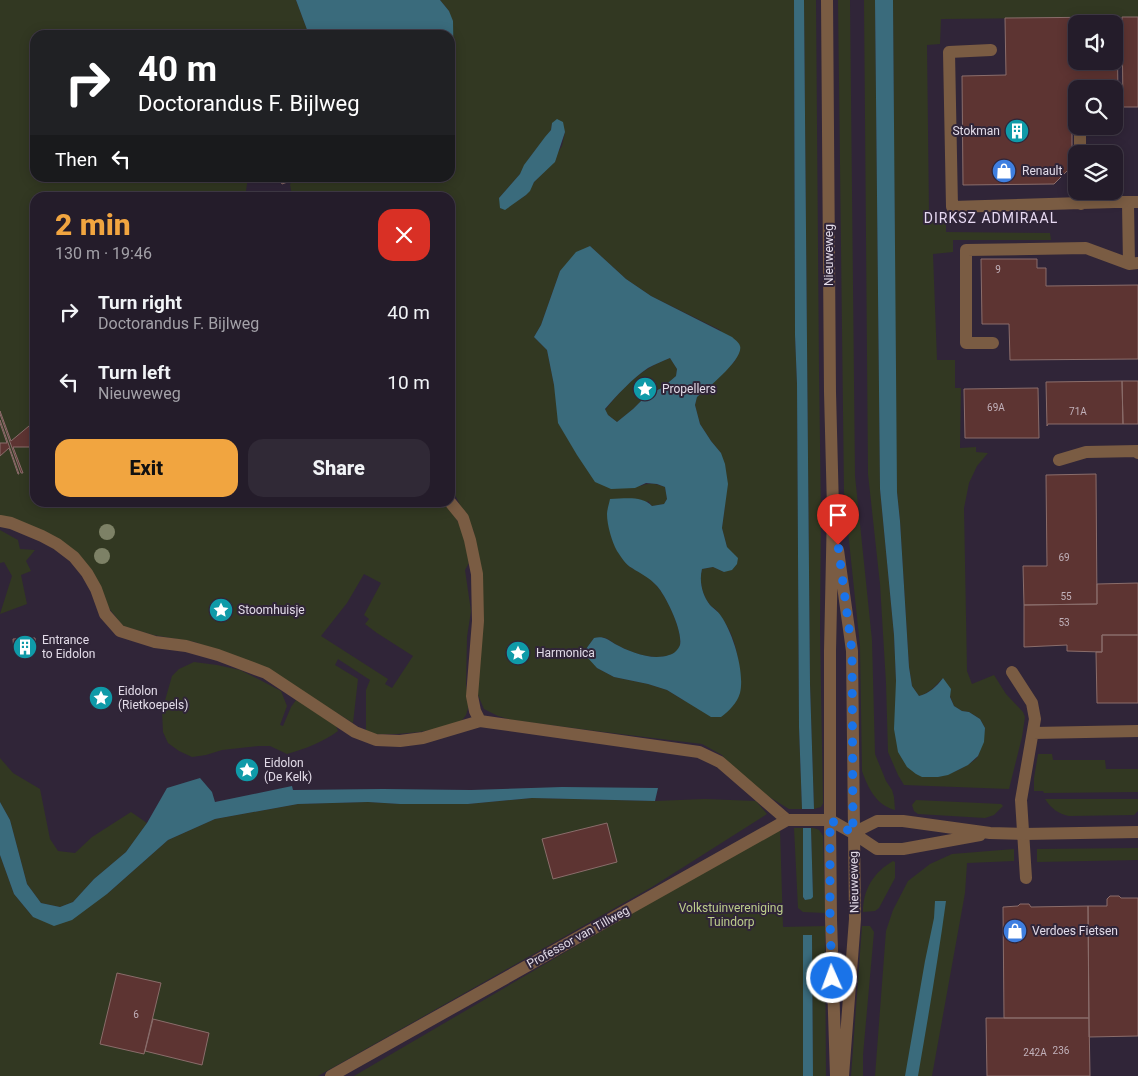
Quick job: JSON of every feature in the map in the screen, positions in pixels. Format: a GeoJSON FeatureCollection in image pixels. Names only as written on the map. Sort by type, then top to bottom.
{"type":"FeatureCollection","features":[{"type":"Feature","properties":{"kind":"street","name":"Nieuweweg"},"geometry":{"type":"LineString","coordinates":[[827,0],[832,509],[830,919],[836,1076]]}},
{"type":"Feature","properties":{"kind":"street"},"geometry":{"type":"LineString","coordinates":[[991,50],[949,52],[952,206],[1068,199]]}},
{"type":"Feature","properties":{"kind":"street"},"geometry":{"type":"LineString","coordinates":[[993,343],[966,343],[966,250],[1086,248],[1133,263],[1133,202],[1098,200]]}},
{"type":"Feature","properties":{"kind":"street"},"geometry":{"type":"LineString","coordinates":[[1059,460],[1086,452],[1138,451],[1138,453]]}},
{"type":"Feature","properties":{"kind":"street"},"geometry":{"type":"LineString","coordinates":[[454,507],[463,518],[477,574],[478,621],[472,696],[475,711],[480,721]]}},
{"type":"Feature","properties":{"kind":"street","name":"Nieuweweg"},"geometry":{"type":"LineString","coordinates":[[832,509],[852,651],[855,919],[843,1076]]}},
{"type":"Feature","properties":{"kind":"street"},"geometry":{"type":"LineString","coordinates":[[0,521],[11,523],[42,536],[57,544],[74,557],[87,573],[96,589],[105,614],[120,631],[155,642],[186,646],[218,655],[266,674],[355,732],[376,740],[400,741],[422,738],[480,721],[699,752],[720,762],[787,820]]}},
{"type":"Feature","properties":{"kind":"street"},"geometry":{"type":"LineString","coordinates":[[1012,672],[1032,703],[1035,718],[1021,800],[1026,878]]}},
{"type":"Feature","properties":{"kind":"street"},"geometry":{"type":"LineString","coordinates":[[1033,732],[1138,731]]}},
{"type":"Feature","properties":{"kind":"street","name":"Professor van Tillweg"},"geometry":{"type":"LineString","coordinates":[[331,1076],[787,820],[830,820]]}},
{"type":"Feature","properties":{"kind":"street"},"geometry":{"type":"LineString","coordinates":[[830,820],[877,849],[887,850],[903,849],[990,833]]}},
{"type":"Feature","properties":{"kind":"street"},"geometry":{"type":"LineString","coordinates":[[853,833],[877,820],[903,821],[990,833],[1138,832]]}},
{"type":"Feature","properties":{"kind":"green space"},"geometry":{"type":"Polygon","coordinates":[[[0,0],[296,0],[307,30],[30,30],[30,182],[247,182],[246,192],[30,192],[30,507],[447,507],[455,516],[462,530],[469,563],[465,570],[471,611],[467,637],[466,685],[469,705],[466,715],[460,723],[419,732],[375,734],[366,731],[366,690],[370,680],[338,659],[335,665],[358,679],[353,723],[267,670],[195,642],[153,635],[123,626],[108,607],[91,570],[0,516],[0,0]],[[364,574],[347,603],[321,636],[388,679],[385,684],[392,688],[413,656],[365,624],[369,619],[364,615],[381,583],[364,574]]]}},
{"type":"Feature","properties":{"kind":"green space"},"geometry":{"type":"Polygon","coordinates":[[[440,0],[794,0],[795,335],[799,727],[802,809],[789,809],[761,792],[732,767],[722,755],[702,744],[512,720],[484,709],[478,695],[474,532],[455,496],[455,192],[291,192],[290,184],[292,182],[455,182],[455,30],[451,30],[449,11],[440,0]],[[552,123],[551,130],[530,157],[520,174],[499,198],[517,201],[526,195],[562,146],[565,132],[552,123]],[[590,246],[560,271],[541,325],[534,337],[547,350],[554,385],[641,486],[653,484],[665,487],[667,499],[664,504],[652,506],[648,501],[611,536],[618,551],[628,565],[648,577],[660,590],[676,622],[680,645],[677,651],[668,656],[661,657],[636,653],[604,638],[594,638],[586,649],[597,668],[614,677],[667,690],[683,700],[740,692],[740,678],[734,641],[723,619],[705,598],[701,583],[702,569],[713,567],[724,572],[727,547],[722,528],[725,506],[721,453],[700,424],[695,405],[697,397],[735,361],[720,330],[651,296],[626,279],[590,246]]]}},
{"type":"Feature","properties":{"kind":"green space"},"geometry":{"type":"Polygon","coordinates":[[[804,0],[816,0],[823,803],[821,807],[814,809],[810,684],[804,0]]]}},
{"type":"Feature","properties":{"kind":"green space"},"geometry":{"type":"Polygon","coordinates":[[[838,0],[850,0],[855,476],[872,640],[875,754],[886,781],[892,790],[895,810],[888,808],[878,800],[867,784],[862,771],[860,646],[844,493],[838,0]]]}},
{"type":"Feature","properties":{"kind":"green space"},"geometry":{"type":"Polygon","coordinates":[[[864,0],[875,0],[880,489],[894,635],[896,681],[916,774],[929,777],[945,775],[975,760],[980,750],[985,728],[980,719],[954,706],[943,678],[929,691],[919,696],[912,686],[909,667],[896,469],[893,0],[1138,0],[1138,17],[1123,17],[1123,15],[1068,15],[1068,18],[941,19],[940,44],[927,45],[929,215],[946,215],[946,232],[1050,233],[1051,240],[953,240],[953,252],[933,254],[937,360],[955,360],[955,388],[961,388],[960,448],[976,447],[976,452],[988,453],[977,466],[969,483],[964,508],[967,671],[972,684],[994,675],[1006,694],[1023,712],[1025,717],[1009,789],[904,785],[898,775],[888,752],[880,584],[868,474],[864,0]]]}},
{"type":"Feature","properties":{"kind":"green space"},"geometry":{"type":"Polygon","coordinates":[[[670,358],[677,369],[676,376],[662,388],[648,394],[617,422],[608,415],[605,410],[631,382],[651,367],[670,358]]]}},
{"type":"Feature","properties":{"kind":"green space"},"geometry":{"type":"Polygon","coordinates":[[[0,530],[18,540],[20,549],[35,550],[26,561],[31,571],[21,575],[27,604],[0,614],[12,576],[4,562],[0,563],[0,530]]]}},
{"type":"Feature","properties":{"kind":"green space"},"geometry":{"type":"Polygon","coordinates":[[[194,662],[240,670],[281,691],[287,706],[280,725],[283,726],[296,700],[335,723],[338,731],[314,745],[287,754],[270,746],[222,750],[192,757],[179,751],[168,743],[163,732],[162,711],[172,676],[179,669],[194,662]]]}},
{"type":"Feature","properties":{"kind":"green space"},"geometry":{"type":"Polygon","coordinates":[[[1038,754],[1052,754],[1053,760],[1105,760],[1106,769],[1138,769],[1138,792],[1044,793],[1043,791],[1034,791],[1038,754]]]}},
{"type":"Feature","properties":{"kind":"green space"},"geometry":{"type":"Polygon","coordinates":[[[0,758],[13,773],[40,789],[50,839],[58,851],[75,853],[92,837],[131,812],[147,823],[126,852],[94,879],[73,902],[60,907],[41,903],[27,884],[10,820],[0,802],[0,758]]]}},
{"type":"Feature","properties":{"kind":"green space"},"geometry":{"type":"Polygon","coordinates":[[[532,798],[756,801],[767,814],[652,887],[318,1076],[0,1076],[0,855],[14,894],[33,917],[107,894],[168,840],[215,819],[298,804],[368,802],[468,804],[532,798]]]}},
{"type":"Feature","properties":{"kind":"green space"},"geometry":{"type":"Polygon","coordinates":[[[1045,799],[1138,799],[1138,811],[1134,815],[1069,816],[1055,810],[1045,799]]]}},
{"type":"Feature","properties":{"kind":"green space"},"geometry":{"type":"Polygon","coordinates":[[[916,800],[1001,804],[1003,806],[994,815],[985,818],[918,814],[914,811],[912,805],[916,800]]]}},
{"type":"Feature","properties":{"kind":"green space"},"geometry":{"type":"Polygon","coordinates":[[[794,828],[803,828],[803,897],[805,900],[813,897],[811,828],[821,832],[823,836],[825,913],[803,912],[798,908],[794,828]]]}},
{"type":"Feature","properties":{"kind":"green space","name":"Volkstuinvereniging Tuindorp"},"geometry":{"type":"Polygon","coordinates":[[[780,829],[783,927],[825,926],[826,1076],[813,1076],[812,935],[803,935],[803,1076],[354,1076],[769,833],[780,829]]]}},
{"type":"Feature","properties":{"kind":"green space"},"geometry":{"type":"Polygon","coordinates":[[[1138,848],[1138,860],[1037,862],[1037,849],[1138,848]]]}},
{"type":"Feature","properties":{"kind":"green space"},"geometry":{"type":"Polygon","coordinates":[[[1014,849],[1014,861],[967,863],[965,893],[932,1076],[875,1076],[886,931],[893,910],[908,881],[930,864],[952,854],[1014,849]]]}},
{"type":"Feature","properties":{"kind":"green space"},"geometry":{"type":"Polygon","coordinates":[[[893,861],[895,862],[895,878],[879,908],[875,911],[863,912],[865,896],[871,882],[880,870],[893,861]]]}},
{"type":"Feature","properties":{"kind":"green space"},"geometry":{"type":"Polygon","coordinates":[[[862,926],[870,926],[874,932],[863,1055],[863,1076],[851,1076],[862,926]]]}},
{"type":"Feature","properties":{"kind":"water"},"geometry":{"type":"Polygon","coordinates":[[[296,0],[440,0],[449,11],[453,21],[453,30],[307,30],[296,0]]]}},
{"type":"Feature","properties":{"kind":"water"},"geometry":{"type":"Polygon","coordinates":[[[794,0],[804,0],[810,684],[814,809],[802,809],[799,727],[794,0]]]}},
{"type":"Feature","properties":{"kind":"water"},"geometry":{"type":"Polygon","coordinates":[[[875,0],[893,0],[897,492],[909,667],[912,686],[919,696],[932,689],[943,678],[951,689],[950,697],[954,706],[980,719],[985,728],[984,742],[978,756],[968,765],[948,775],[938,777],[922,777],[907,767],[898,752],[894,729],[896,681],[894,635],[880,489],[875,0]]]}},
{"type":"Feature","properties":{"kind":"water"},"geometry":{"type":"Polygon","coordinates":[[[455,82],[456,112],[455,130],[455,82]]]}},
{"type":"Feature","properties":{"kind":"water"},"geometry":{"type":"Polygon","coordinates":[[[557,119],[563,122],[565,132],[555,162],[534,182],[526,195],[505,210],[500,208],[499,198],[520,174],[524,165],[551,130],[552,123],[557,119]]]}},
{"type":"Feature","properties":{"kind":"water"},"geometry":{"type":"Polygon","coordinates":[[[590,246],[626,279],[651,296],[732,337],[740,346],[740,352],[731,366],[697,397],[695,405],[700,424],[721,453],[725,464],[728,484],[722,528],[727,547],[738,558],[737,564],[732,570],[724,572],[713,567],[702,569],[701,574],[701,583],[705,597],[710,605],[720,614],[734,642],[741,674],[739,697],[721,717],[711,717],[667,690],[614,677],[597,668],[587,657],[586,649],[594,638],[605,638],[634,653],[656,657],[674,653],[680,645],[680,639],[673,614],[661,591],[651,580],[624,561],[613,543],[607,518],[610,499],[638,499],[652,506],[664,504],[667,499],[665,487],[646,483],[635,488],[611,489],[595,482],[558,423],[554,385],[547,350],[534,337],[541,325],[560,271],[576,252],[590,246]],[[670,358],[648,368],[625,387],[605,409],[608,415],[617,422],[648,394],[662,388],[676,376],[677,369],[670,358]]]}},
{"type":"Feature","properties":{"kind":"water"},"geometry":{"type":"Polygon","coordinates":[[[200,778],[212,792],[215,802],[292,786],[293,790],[471,790],[562,787],[658,788],[655,801],[532,798],[468,804],[368,802],[298,804],[215,819],[168,840],[107,894],[72,920],[54,926],[33,917],[14,894],[0,855],[0,802],[10,820],[27,884],[41,903],[60,907],[73,902],[94,879],[126,852],[147,823],[167,788],[200,778]]]}},
{"type":"Feature","properties":{"kind":"water"},"geometry":{"type":"Polygon","coordinates":[[[803,828],[811,828],[813,897],[805,900],[803,897],[803,828]]]}},
{"type":"Feature","properties":{"kind":"water"},"geometry":{"type":"Polygon","coordinates":[[[935,901],[946,901],[922,1054],[918,1076],[905,1076],[934,918],[935,901]]]}},
{"type":"Feature","properties":{"kind":"water"},"geometry":{"type":"Polygon","coordinates":[[[803,935],[812,935],[813,1076],[803,1076],[803,935]]]}},
{"type":"Feature","properties":{"kind":"building","name":"Stokman"},"geometry":{"type":"Polygon","coordinates":[[[1068,17],[1068,70],[1118,70],[1118,80],[1068,80],[1068,135],[1072,135],[1072,145],[1068,145],[1068,170],[1054,184],[963,185],[962,76],[1006,75],[1005,18],[1068,17]]]}},
{"type":"Feature","properties":{"kind":"building"},"geometry":{"type":"Polygon","coordinates":[[[1123,17],[1138,17],[1138,107],[1123,107],[1123,17]]]}},
{"type":"Feature","properties":{"kind":"building"},"geometry":{"type":"Polygon","coordinates":[[[981,259],[1037,259],[1037,268],[1046,268],[1046,286],[1138,285],[1138,359],[1010,360],[1009,324],[982,324],[981,259]]]}},
{"type":"Feature","properties":{"kind":"building"},"geometry":{"type":"Polygon","coordinates":[[[1122,381],[1138,381],[1138,424],[1123,424],[1122,381]]]}},
{"type":"Feature","properties":{"kind":"building"},"geometry":{"type":"Polygon","coordinates":[[[1122,381],[1123,424],[1048,424],[1047,426],[1046,382],[1122,381]]]}},
{"type":"Feature","properties":{"kind":"building"},"geometry":{"type":"Polygon","coordinates":[[[1038,388],[1039,438],[965,438],[964,389],[1038,388]]]}},
{"type":"Feature","properties":{"kind":"building"},"geometry":{"type":"Polygon","coordinates":[[[0,411],[11,441],[30,425],[30,447],[13,447],[23,473],[21,473],[0,411]]]}},
{"type":"Feature","properties":{"kind":"building"},"geometry":{"type":"Polygon","coordinates":[[[0,420],[19,474],[9,448],[0,456],[0,443],[7,443],[0,420]]]}},
{"type":"Feature","properties":{"kind":"building"},"geometry":{"type":"Polygon","coordinates":[[[1096,474],[1097,604],[1024,605],[1023,566],[1047,566],[1046,475],[1096,474]]]}},
{"type":"Feature","properties":{"kind":"building"},"geometry":{"type":"Polygon","coordinates":[[[1138,583],[1138,635],[1102,635],[1102,652],[1067,651],[1067,645],[1024,647],[1024,605],[1097,604],[1097,584],[1138,583]]]}},
{"type":"Feature","properties":{"kind":"building"},"geometry":{"type":"Polygon","coordinates":[[[1102,635],[1138,635],[1138,703],[1097,703],[1096,652],[1102,652],[1102,635]]]}},
{"type":"Feature","properties":{"kind":"building","name":"Entrance to Eidolon"},"geometry":{"type":"Polygon","coordinates":[[[35,638],[36,649],[14,651],[13,639],[35,638]]]}},
{"type":"Feature","properties":{"kind":"building"},"geometry":{"type":"Polygon","coordinates":[[[607,823],[617,862],[553,879],[542,839],[607,823]]]}},
{"type":"Feature","properties":{"kind":"building"},"geometry":{"type":"Polygon","coordinates":[[[1110,896],[1138,898],[1138,1036],[1089,1037],[1088,906],[1107,906],[1107,899],[1110,896]]]}},
{"type":"Feature","properties":{"kind":"building"},"geometry":{"type":"Polygon","coordinates":[[[1020,904],[1029,904],[1031,907],[1088,906],[1089,1018],[1004,1018],[1003,907],[1018,906],[1020,904]]]}},
{"type":"Feature","properties":{"kind":"building"},"geometry":{"type":"Polygon","coordinates":[[[117,973],[161,983],[144,1054],[100,1044],[117,973]]]}},
{"type":"Feature","properties":{"kind":"building"},"geometry":{"type":"Polygon","coordinates":[[[986,1018],[1089,1018],[1090,1076],[987,1076],[986,1018]]]}},
{"type":"Feature","properties":{"kind":"building"},"geometry":{"type":"Polygon","coordinates":[[[153,1019],[209,1033],[202,1065],[145,1051],[153,1019]]]}},
{"type":"Feature","properties":{"kind":"place","name":"Stokman"},"geometry":{"type":"Point","coordinates":[1017,131]}},
{"type":"Feature","properties":{"kind":"place","name":"Renault"},"geometry":{"type":"Point","coordinates":[1004,171]}},
{"type":"Feature","properties":{"kind":"place","name":"Propellers"},"geometry":{"type":"Point","coordinates":[645,389]}},
{"type":"Feature","properties":{"kind":"place","name":"Stoomhuisje"},"geometry":{"type":"Point","coordinates":[221,610]}},
{"type":"Feature","properties":{"kind":"place","name":"Entrance to Eidolon"},"geometry":{"type":"Point","coordinates":[25,647]}},
{"type":"Feature","properties":{"kind":"place","name":"Harmonica"},"geometry":{"type":"Point","coordinates":[518,653]}},
{"type":"Feature","properties":{"kind":"place","name":"Eidolon (Rietkoepels)"},"geometry":{"type":"Point","coordinates":[101,698]}},
{"type":"Feature","properties":{"kind":"place","name":"Eidolon (De Kelk)"},"geometry":{"type":"Point","coordinates":[247,770]}},
{"type":"Feature","properties":{"kind":"place","name":"Verdoes Fietsen"},"geometry":{"type":"Point","coordinates":[1015,931]}},
{"type":"Feature","properties":{"kind":"district","name":"DIRKSZ ADMIRAAL"},"geometry":{"type":"Point","coordinates":[991,218]}},
{"type":"Feature","properties":{"kind":"route"},"geometry":{"type":"LineString","coordinates":[[832,978],[830,820],[853,833],[852,651],[838,545]]}}]}
